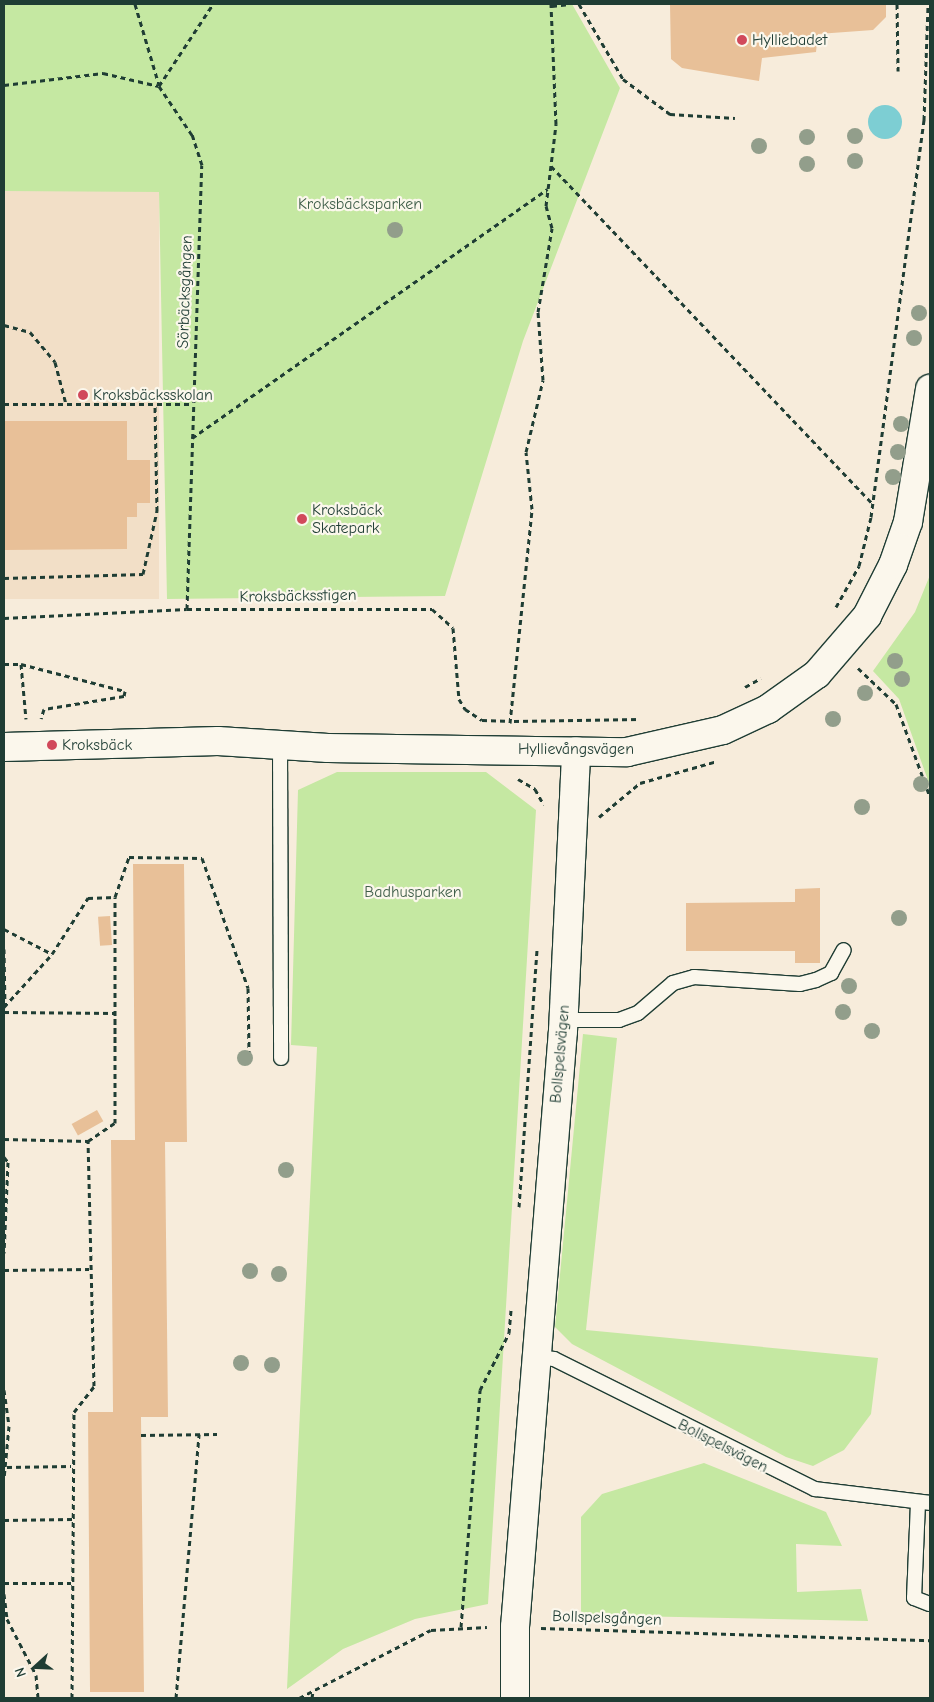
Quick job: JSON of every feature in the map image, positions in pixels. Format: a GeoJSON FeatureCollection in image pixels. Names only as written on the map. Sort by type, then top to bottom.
{"type":"FeatureCollection","features":[{"type":"Feature","properties":{"kind":"street","name":"Hyllievångsvägen"},"geometry":{"type":"LineString","coordinates":[[4,747],[152,741],[627,752],[723,730],[768,709],[823,668],[867,616],[896,558],[914,496],[930,390]]}},
{"type":"Feature","properties":{"kind":"street","name":"Bollspelsvägen"},"geometry":{"type":"LineString","coordinates":[[515,1698],[515,1627],[538,1357],[563,1020],[576,751]]}},
{"type":"Feature","properties":{"kind":"lane"},"geometry":{"type":"LineString","coordinates":[[280,744],[281,1058]]}},
{"type":"Feature","properties":{"kind":"lane"},"geometry":{"type":"LineString","coordinates":[[563,1020],[619,1020],[638,1012],[673,983],[694,977],[800,984],[816,980],[831,973],[844,950]]}},
{"type":"Feature","properties":{"kind":"lane","name":"Bollspelsvägen"},"geometry":{"type":"LineString","coordinates":[[538,1357],[554,1359],[815,1489],[924,1503],[914,1598],[930,1604]]}},
{"type":"Feature","properties":{"kind":"path","name":"Sörbäcksgången"},"geometry":{"type":"LineString","coordinates":[[135,4],[159,86],[192,136],[202,165],[187,609]]}},
{"type":"Feature","properties":{"kind":"path"},"geometry":{"type":"LineString","coordinates":[[4,85],[103,73],[159,86],[213,4]]}},
{"type":"Feature","properties":{"kind":"path"},"geometry":{"type":"LineString","coordinates":[[510,721],[532,509],[526,452],[543,380],[538,312],[552,228],[546,206],[556,124],[550,47],[551,5],[570,4]]}},
{"type":"Feature","properties":{"kind":"path"},"geometry":{"type":"LineString","coordinates":[[579,4],[623,79],[670,114],[735,118]]}},
{"type":"Feature","properties":{"kind":"path"},"geometry":{"type":"LineString","coordinates":[[897,4],[898,71]]}},
{"type":"Feature","properties":{"kind":"path"},"geometry":{"type":"LineString","coordinates":[[833,612],[859,566],[873,504],[924,120],[929,31],[928,4]]}},
{"type":"Feature","properties":{"kind":"path"},"geometry":{"type":"LineString","coordinates":[[924,120],[930,120]]}},
{"type":"Feature","properties":{"kind":"path"},"geometry":{"type":"LineString","coordinates":[[551,166],[873,504]]}},
{"type":"Feature","properties":{"kind":"path"},"geometry":{"type":"LineString","coordinates":[[192,438],[548,189]]}},
{"type":"Feature","properties":{"kind":"path"},"geometry":{"type":"LineString","coordinates":[[4,325],[30,332],[55,362],[66,404]]}},
{"type":"Feature","properties":{"kind":"path"},"geometry":{"type":"LineString","coordinates":[[4,404],[193,404]]}},
{"type":"Feature","properties":{"kind":"path"},"geometry":{"type":"LineString","coordinates":[[4,578],[143,574],[157,511],[155,404]]}},
{"type":"Feature","properties":{"kind":"path","name":"Kroksbäcksstigen"},"geometry":{"type":"LineString","coordinates":[[4,618],[187,609],[432,609],[453,628],[459,699],[465,709],[482,720],[648,718]]}},
{"type":"Feature","properties":{"kind":"path"},"geometry":{"type":"LineString","coordinates":[[4,664],[21,664],[125,691],[124,696],[44,709],[40,722]]}},
{"type":"Feature","properties":{"kind":"path"},"geometry":{"type":"LineString","coordinates":[[21,664],[26,722]]}},
{"type":"Feature","properties":{"kind":"path"},"geometry":{"type":"LineString","coordinates":[[858,668],[896,704],[930,797]]}},
{"type":"Feature","properties":{"kind":"path"},"geometry":{"type":"LineString","coordinates":[[738,691],[765,675]]}},
{"type":"Feature","properties":{"kind":"path"},"geometry":{"type":"LineString","coordinates":[[514,776],[535,789],[545,810]]}},
{"type":"Feature","properties":{"kind":"path"},"geometry":{"type":"LineString","coordinates":[[4,1139],[88,1141],[115,1123],[115,898],[129,856],[202,858],[246,980],[249,1055]]}},
{"type":"Feature","properties":{"kind":"path"},"geometry":{"type":"LineString","coordinates":[[4,1007],[52,954],[88,898],[115,898]]}},
{"type":"Feature","properties":{"kind":"path"},"geometry":{"type":"LineString","coordinates":[[4,929],[52,954]]}},
{"type":"Feature","properties":{"kind":"path"},"geometry":{"type":"LineString","coordinates":[[519,1213],[538,939]]}},
{"type":"Feature","properties":{"kind":"path"},"geometry":{"type":"LineString","coordinates":[[4,949],[4,1007]]}},
{"type":"Feature","properties":{"kind":"path"},"geometry":{"type":"LineString","coordinates":[[4,1012],[115,1013]]}},
{"type":"Feature","properties":{"kind":"path"},"geometry":{"type":"LineString","coordinates":[[72,1698],[71,1466],[74,1412],[94,1386],[89,1269],[88,1141]]}},
{"type":"Feature","properties":{"kind":"path"},"geometry":{"type":"LineString","coordinates":[[4,1157],[8,1171],[4,1253]]}},
{"type":"Feature","properties":{"kind":"path"},"geometry":{"type":"LineString","coordinates":[[4,1270],[89,1269]]}},
{"type":"Feature","properties":{"kind":"path"},"geometry":{"type":"LineString","coordinates":[[461,1627],[480,1390],[509,1333],[511,1307]]}},
{"type":"Feature","properties":{"kind":"path"},"geometry":{"type":"LineString","coordinates":[[4,1390],[9,1426],[7,1466],[4,1479]]}},
{"type":"Feature","properties":{"kind":"path"},"geometry":{"type":"LineString","coordinates":[[176,1698],[199,1434]]}},
{"type":"Feature","properties":{"kind":"path"},"geometry":{"type":"LineString","coordinates":[[141,1435],[217,1434]]}},
{"type":"Feature","properties":{"kind":"path"},"geometry":{"type":"LineString","coordinates":[[7,1466],[71,1466]]}},
{"type":"Feature","properties":{"kind":"path"},"geometry":{"type":"LineString","coordinates":[[4,1520],[72,1519]]}},
{"type":"Feature","properties":{"kind":"path"},"geometry":{"type":"LineString","coordinates":[[4,1583],[71,1583]]}},
{"type":"Feature","properties":{"kind":"path"},"geometry":{"type":"LineString","coordinates":[[4,1594],[7,1619],[36,1675],[38,1698]]}},
{"type":"Feature","properties":{"kind":"path","name":"Bollspelsgången"},"geometry":{"type":"LineString","coordinates":[[299,1698],[430,1630],[461,1627],[930,1640]]}},
{"type":"Feature","properties":{"kind":"path"},"geometry":{"type":"LineString","coordinates":[[312,1698],[313,1690]]}},
{"type":"Feature","properties":{"kind":"shaded area","name":"Kroksbäcksskolan"},"geometry":{"type":"Polygon","coordinates":[[[4,191],[159,191],[159,599],[4,599],[4,191]]]}},
{"type":"Feature","properties":{"kind":"green space","name":"Kroksbäcksparken"},"geometry":{"type":"Polygon","coordinates":[[[4,4],[572,4],[620,88],[523,341],[445,596],[167,599],[159,192],[4,191],[4,4]]]}},
{"type":"Feature","properties":{"kind":"green space"},"geometry":{"type":"Polygon","coordinates":[[[930,575],[930,786],[899,699],[873,671],[915,612],[930,575]]]}},
{"type":"Feature","properties":{"kind":"green space","name":"Badhusparken"},"geometry":{"type":"Polygon","coordinates":[[[337,772],[486,772],[536,810],[488,1604],[415,1619],[343,1649],[287,1689],[317,1047],[291,1045],[298,790],[337,772]]]}},
{"type":"Feature","properties":{"kind":"green space"},"geometry":{"type":"Polygon","coordinates":[[[583,1034],[617,1038],[586,1330],[878,1358],[871,1414],[844,1450],[813,1466],[786,1457],[572,1344],[555,1327],[583,1034]]]}},
{"type":"Feature","properties":{"kind":"green space"},"geometry":{"type":"Polygon","coordinates":[[[704,1463],[826,1512],[842,1546],[796,1544],[797,1592],[861,1589],[868,1621],[581,1615],[581,1517],[602,1494],[704,1463]]]}},
{"type":"Feature","properties":{"kind":"water"},"geometry":{"type":"Polygon","coordinates":[[[885,105],[897,110],[902,122],[897,134],[885,139],[873,134],[868,122],[873,110],[885,105]]]}},
{"type":"Feature","properties":{"kind":"building","name":"Hylliebadet"},"geometry":{"type":"Polygon","coordinates":[[[670,4],[886,4],[886,17],[873,30],[818,34],[816,52],[762,58],[759,81],[682,68],[671,59],[670,4]]]}},
{"type":"Feature","properties":{"kind":"building"},"geometry":{"type":"Polygon","coordinates":[[[4,421],[127,421],[127,460],[150,460],[150,503],[137,503],[137,517],[127,517],[127,549],[4,550],[4,421]]]}},
{"type":"Feature","properties":{"kind":"building"},"geometry":{"type":"Polygon","coordinates":[[[133,864],[184,864],[187,1142],[165,1142],[168,1417],[141,1417],[144,1692],[90,1692],[88,1412],[113,1412],[111,1140],[135,1140],[133,864]]]}},
{"type":"Feature","properties":{"kind":"building"},"geometry":{"type":"Polygon","coordinates":[[[820,888],[820,963],[795,963],[795,951],[686,951],[686,903],[795,902],[795,889],[820,888]]]}},
{"type":"Feature","properties":{"kind":"building"},"geometry":{"type":"Polygon","coordinates":[[[110,916],[112,945],[100,946],[98,917],[110,916]]]}},
{"type":"Feature","properties":{"kind":"building"},"geometry":{"type":"Polygon","coordinates":[[[97,1110],[103,1121],[78,1135],[72,1124],[97,1110]]]}},
{"type":"Feature","properties":{"kind":"place","name":"Hylliebadet"},"geometry":{"type":"Point","coordinates":[742,40]}},
{"type":"Feature","properties":{"kind":"place","name":"Kroksbäcksskolan"},"geometry":{"type":"Point","coordinates":[83,395]}},
{"type":"Feature","properties":{"kind":"place","name":"Kroksbäck Skatepark"},"geometry":{"type":"Point","coordinates":[302,519]}},
{"type":"Feature","properties":{"kind":"place","name":"Kroksbäck"},"geometry":{"type":"Point","coordinates":[52,745]}}]}
